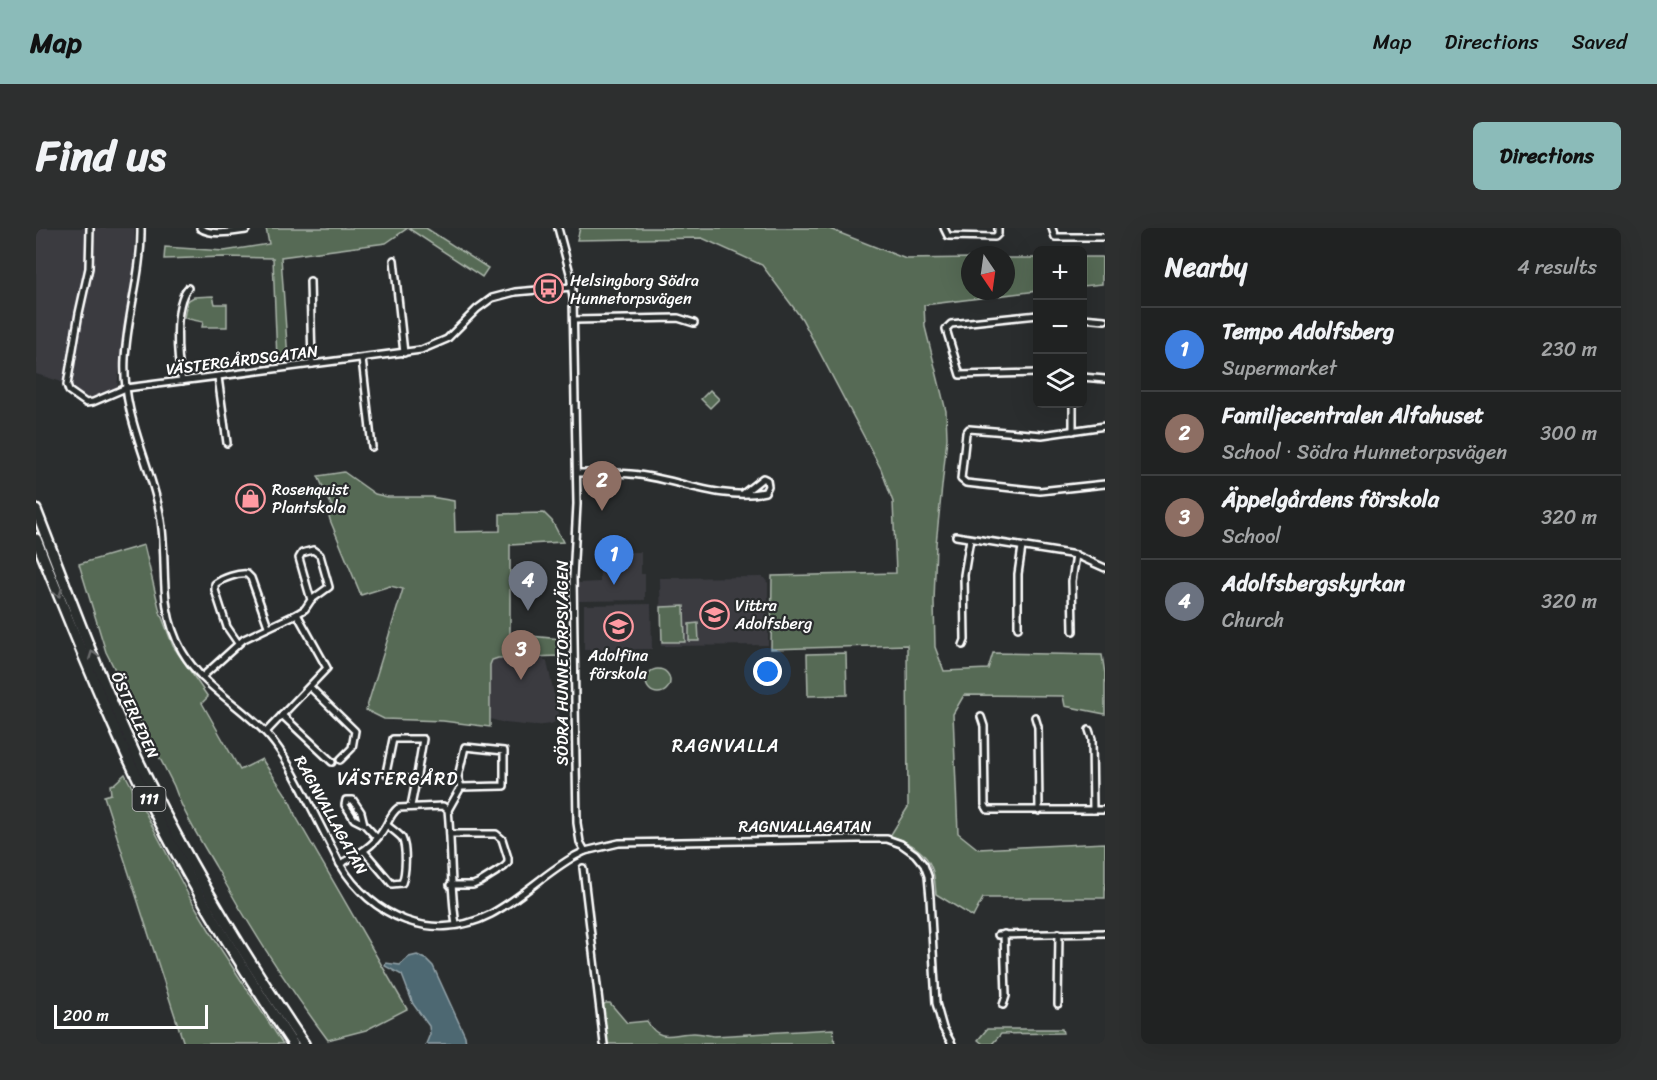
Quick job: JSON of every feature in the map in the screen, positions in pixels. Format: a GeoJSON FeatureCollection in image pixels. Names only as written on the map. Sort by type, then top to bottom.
{"type":"FeatureCollection","features":[{"type":"Feature","properties":{"kind":"main road","name":"ÖSTERLEDEN"},"geometry":{"type":"LineString","coordinates":[[36,510],[106,688],[166,816],[220,914],[304,1044]]}},
{"type":"Feature","properties":{"kind":"main road","name":"ÖSTERLEDEN"},"geometry":{"type":"LineString","coordinates":[[36,539],[120,742],[183,867],[228,943],[293,1044]]}},
{"type":"Feature","properties":{"kind":"street","name":"VÄSTERGÅRDSGATAN"},"geometry":{"type":"LineString","coordinates":[[90,228],[89,268],[79,313],[68,388],[76,397],[89,403],[126,388],[421,350],[443,342],[454,334],[477,309],[498,296],[515,292],[572,287]]}},
{"type":"Feature","properties":{"kind":"street","name":"RAGNVALLAGATAN"},"geometry":{"type":"LineString","coordinates":[[141,228],[140,266],[126,352],[126,388],[132,421],[160,511],[164,549],[164,592],[168,617],[180,648],[189,662],[202,677],[266,732],[286,759],[340,864],[368,900],[390,914],[416,924],[456,925],[490,914],[563,863],[585,851],[619,843],[892,840],[905,846],[919,858],[928,876],[937,1010],[952,1044]]}},
{"type":"Feature","properties":{"kind":"street"},"geometry":{"type":"LineString","coordinates":[[200,228],[206,231],[229,233],[246,230],[246,228]]}},
{"type":"Feature","properties":{"kind":"street","name":"SÖDRA HUNNETORPSVÄGEN"},"geometry":{"type":"LineString","coordinates":[[558,228],[570,273],[574,320],[577,473],[573,578],[577,823],[580,842],[585,851]]}},
{"type":"Feature","properties":{"kind":"street"},"geometry":{"type":"LineString","coordinates":[[944,228],[948,236],[995,237],[998,234],[998,228]]}},
{"type":"Feature","properties":{"kind":"street"},"geometry":{"type":"LineString","coordinates":[[1052,228],[1054,237],[1105,237]]}},
{"type":"Feature","properties":{"kind":"street"},"geometry":{"type":"LineString","coordinates":[[394,260],[404,353]]}},
{"type":"Feature","properties":{"kind":"street"},"geometry":{"type":"LineString","coordinates":[[310,281],[312,364]]}},
{"type":"Feature","properties":{"kind":"street"},"geometry":{"type":"LineString","coordinates":[[182,381],[176,340],[183,296],[188,288]]}},
{"type":"Feature","properties":{"kind":"street"},"geometry":{"type":"LineString","coordinates":[[1033,316],[951,324],[946,330],[960,375],[1033,373]]}},
{"type":"Feature","properties":{"kind":"street"},"geometry":{"type":"LineString","coordinates":[[574,320],[678,318],[694,323]]}},
{"type":"Feature","properties":{"kind":"street"},"geometry":{"type":"LineString","coordinates":[[1087,318],[1105,320]]}},
{"type":"Feature","properties":{"kind":"street"},"geometry":{"type":"LineString","coordinates":[[362,359],[372,447]]}},
{"type":"Feature","properties":{"kind":"street"},"geometry":{"type":"LineString","coordinates":[[218,377],[227,443]]}},
{"type":"Feature","properties":{"kind":"street"},"geometry":{"type":"LineString","coordinates":[[1087,377],[1105,379]]}},
{"type":"Feature","properties":{"kind":"street"},"geometry":{"type":"LineString","coordinates":[[1073,408],[1073,431]]}},
{"type":"Feature","properties":{"kind":"street"},"geometry":{"type":"LineString","coordinates":[[1105,426],[1042,435],[968,430],[961,479],[964,483],[1040,491],[1105,484]]}},
{"type":"Feature","properties":{"kind":"street"},"geometry":{"type":"LineString","coordinates":[[577,473],[639,474],[714,492],[744,493]]}},
{"type":"Feature","properties":{"kind":"street"},"geometry":{"type":"LineString","coordinates":[[956,536],[1076,555],[1104,566]]}},
{"type":"Feature","properties":{"kind":"street"},"geometry":{"type":"LineString","coordinates":[[963,645],[965,640],[964,575],[970,539]]}},
{"type":"Feature","properties":{"kind":"street"},"geometry":{"type":"LineString","coordinates":[[1018,628],[1018,574],[1022,547]]}},
{"type":"Feature","properties":{"kind":"street"},"geometry":{"type":"LineString","coordinates":[[202,677],[238,643],[268,626],[297,614],[305,609],[311,600],[328,590],[330,584],[320,555],[314,550],[302,553],[299,558],[311,600]]}},
{"type":"Feature","properties":{"kind":"street"},"geometry":{"type":"LineString","coordinates":[[1073,631],[1072,581],[1076,555]]}},
{"type":"Feature","properties":{"kind":"street"},"geometry":{"type":"LineString","coordinates":[[238,643],[228,627],[215,590],[215,584],[219,581],[247,574],[251,578],[268,626]]}},
{"type":"Feature","properties":{"kind":"street"},"geometry":{"type":"LineString","coordinates":[[266,732],[327,668],[297,614]]}},
{"type":"Feature","properties":{"kind":"street"},"geometry":{"type":"LineString","coordinates":[[310,687],[355,731],[352,748],[340,760]]}},
{"type":"Feature","properties":{"kind":"street"},"geometry":{"type":"LineString","coordinates":[[282,716],[332,762]]}},
{"type":"Feature","properties":{"kind":"street"},"geometry":{"type":"LineString","coordinates":[[981,717],[984,726],[986,808],[993,811],[1105,810]]}},
{"type":"Feature","properties":{"kind":"street"},"geometry":{"type":"LineString","coordinates":[[1035,717],[1038,727],[1039,811]]}},
{"type":"Feature","properties":{"kind":"street"},"geometry":{"type":"LineString","coordinates":[[1089,730],[1092,739],[1093,810]]}},
{"type":"Feature","properties":{"kind":"street"},"geometry":{"type":"LineString","coordinates":[[411,806],[416,781],[423,739],[393,739],[386,773],[416,781]]}},
{"type":"Feature","properties":{"kind":"street"},"geometry":{"type":"LineString","coordinates":[[456,925],[450,885],[448,810],[461,787],[458,777],[465,747],[504,751],[504,786],[461,787]]}},
{"type":"Feature","properties":{"kind":"street"},"geometry":{"type":"LineString","coordinates":[[364,824],[361,812],[353,800],[346,800],[345,806],[353,818],[364,824],[377,838]]}},
{"type":"Feature","properties":{"kind":"street"},"geometry":{"type":"LineString","coordinates":[[340,864],[364,851],[387,825],[396,809],[411,806],[441,806],[448,810]]}},
{"type":"Feature","properties":{"kind":"street"},"geometry":{"type":"LineString","coordinates":[[364,851],[392,884],[402,883],[404,844],[398,834],[387,825]]}},
{"type":"Feature","properties":{"kind":"street"},"geometry":{"type":"LineString","coordinates":[[450,834],[496,834],[502,839],[508,858],[508,863],[504,867],[480,882],[473,885],[450,885]]}},
{"type":"Feature","properties":{"kind":"street"},"geometry":{"type":"LineString","coordinates":[[583,868],[604,1044]]}},
{"type":"Feature","properties":{"kind":"street"},"geometry":{"type":"LineString","coordinates":[[1058,1004],[1059,933]]}},
{"type":"Feature","properties":{"kind":"street"},"geometry":{"type":"LineString","coordinates":[[1003,1005],[1006,996],[1001,935],[1105,933]]}},
{"type":"Feature","properties":{"kind":"shaded area"},"geometry":{"type":"Polygon","coordinates":[[[36,228],[135,228],[134,265],[117,386],[94,399],[81,395],[59,381],[36,374],[36,228]]]}},
{"type":"Feature","properties":{"kind":"shaded area"},"geometry":{"type":"Polygon","coordinates":[[[599,552],[641,552],[641,574],[645,574],[645,600],[579,601],[578,583],[600,582],[599,552]]]}},
{"type":"Feature","properties":{"kind":"shaded area","name":"Vittra Adolfsberg"},"geometry":{"type":"Polygon","coordinates":[[[763,577],[768,583],[768,645],[661,646],[660,578],[763,577]]]}},
{"type":"Feature","properties":{"kind":"shaded area","name":"Adolfina förskola"},"geometry":{"type":"Polygon","coordinates":[[[651,604],[652,649],[584,650],[584,605],[651,604]]]}},
{"type":"Feature","properties":{"kind":"shaded area"},"geometry":{"type":"Polygon","coordinates":[[[541,657],[547,662],[559,707],[559,720],[551,724],[534,726],[490,719],[490,665],[492,660],[541,657]]]}},
{"type":"Feature","properties":{"kind":"green space"},"geometry":{"type":"Polygon","coordinates":[[[266,228],[408,228],[386,243],[281,257],[288,359],[277,360],[273,258],[164,259],[165,247],[224,251],[269,244],[266,228]]]}},
{"type":"Feature","properties":{"kind":"green space"},"geometry":{"type":"Polygon","coordinates":[[[408,228],[426,228],[488,268],[482,277],[408,228]]]}},
{"type":"Feature","properties":{"kind":"green space"},"geometry":{"type":"Polygon","coordinates":[[[580,228],[827,228],[906,259],[961,258],[961,300],[964,300],[924,305],[925,327],[946,411],[947,438],[936,544],[935,647],[944,671],[988,669],[993,653],[1102,655],[1105,674],[1105,714],[1065,706],[1063,696],[964,695],[953,714],[958,833],[978,849],[1105,843],[1105,898],[983,898],[973,917],[936,894],[932,869],[925,857],[909,844],[890,836],[908,807],[907,645],[771,649],[772,576],[896,573],[893,502],[881,469],[802,319],[762,265],[702,238],[577,240],[580,228]]]}},
{"type":"Feature","properties":{"kind":"green space"},"geometry":{"type":"Polygon","coordinates":[[[1087,257],[1102,257],[1102,284],[1087,286],[1087,257]]]}},
{"type":"Feature","properties":{"kind":"green space"},"geometry":{"type":"Polygon","coordinates":[[[1015,258],[1033,258],[1033,291],[1015,294],[1015,258]]]}},
{"type":"Feature","properties":{"kind":"green space"},"geometry":{"type":"Polygon","coordinates":[[[213,296],[215,304],[227,304],[227,327],[202,327],[203,322],[184,318],[187,301],[194,297],[213,296]]]}},
{"type":"Feature","properties":{"kind":"green space"},"geometry":{"type":"Polygon","coordinates":[[[710,390],[719,399],[710,408],[701,399],[710,390]]]}},
{"type":"Feature","properties":{"kind":"green space"},"geometry":{"type":"Polygon","coordinates":[[[344,472],[375,494],[388,497],[431,497],[454,501],[455,532],[500,531],[500,514],[544,513],[552,521],[563,542],[510,545],[510,634],[561,639],[560,656],[492,660],[490,665],[490,727],[443,721],[384,719],[366,710],[403,589],[390,586],[361,595],[330,520],[329,516],[334,511],[318,476],[344,472]]]}},
{"type":"Feature","properties":{"kind":"green space"},"geometry":{"type":"Polygon","coordinates":[[[144,545],[160,612],[173,646],[208,697],[202,703],[240,770],[262,759],[289,800],[295,815],[407,1009],[366,1030],[328,1040],[298,998],[256,934],[193,828],[106,652],[79,564],[144,545]]]}},
{"type":"Feature","properties":{"kind":"green space"},"geometry":{"type":"Polygon","coordinates":[[[684,606],[685,642],[662,642],[661,607],[684,606]]]}},
{"type":"Feature","properties":{"kind":"green space"},"geometry":{"type":"Polygon","coordinates":[[[698,623],[699,641],[689,641],[689,624],[698,623]]]}},
{"type":"Feature","properties":{"kind":"green space"},"geometry":{"type":"Polygon","coordinates":[[[846,653],[847,695],[808,696],[807,654],[846,653]]]}},
{"type":"Feature","properties":{"kind":"green space"},"geometry":{"type":"Polygon","coordinates":[[[658,669],[667,672],[670,681],[667,690],[658,693],[649,690],[646,681],[649,672],[658,669]]]}},
{"type":"Feature","properties":{"kind":"green space"},"geometry":{"type":"Polygon","coordinates":[[[125,774],[190,898],[283,1044],[184,1044],[104,796],[111,794],[110,785],[125,774]]]}},
{"type":"Feature","properties":{"kind":"green space"},"geometry":{"type":"Polygon","coordinates":[[[610,1003],[627,1023],[647,1021],[657,1033],[667,1036],[694,1033],[714,1036],[833,1029],[835,1044],[607,1044],[603,1005],[610,1003]]]}},
{"type":"Feature","properties":{"kind":"green space"},"geometry":{"type":"Polygon","coordinates":[[[987,1029],[1062,1029],[1063,1033],[1001,1034],[992,1044],[983,1044],[978,1040],[987,1029]]]}},
{"type":"Feature","properties":{"kind":"water"},"geometry":{"type":"Polygon","coordinates":[[[417,955],[426,959],[433,966],[465,1036],[466,1044],[426,1044],[430,1034],[429,1026],[413,1004],[402,975],[385,966],[386,963],[400,965],[409,957],[417,955]]]}},
{"type":"Feature","properties":{"kind":"place","name":"Helsingborg Södra Hunnetorpsvägen"},"geometry":{"type":"Point","coordinates":[549,289]}},
{"type":"Feature","properties":{"kind":"place","name":"Rosenquist Plantskola"},"geometry":{"type":"Point","coordinates":[251,498]}},
{"type":"Feature","properties":{"kind":"place","name":"Familjecentralen Alfahuset"},"geometry":{"type":"Point","coordinates":[602,511]}},
{"type":"Feature","properties":{"kind":"place","name":"Tempo Adolfsberg"},"geometry":{"type":"Point","coordinates":[614,585]}},
{"type":"Feature","properties":{"kind":"place","name":"Adolfsbergskyrkan"},"geometry":{"type":"Point","coordinates":[528,611]}},
{"type":"Feature","properties":{"kind":"place","name":"Vittra Adolfsberg"},"geometry":{"type":"Point","coordinates":[714,614]}},
{"type":"Feature","properties":{"kind":"place","name":"Adolfina förskola"},"geometry":{"type":"Point","coordinates":[618,627]}},
{"type":"Feature","properties":{"kind":"place","name":"Äppelgårdens förskola"},"geometry":{"type":"Point","coordinates":[521,680]}},
{"type":"Feature","properties":{"kind":"district","name":"RAGNVALLA"},"geometry":{"type":"Point","coordinates":[726,746]}},
{"type":"Feature","properties":{"kind":"district","name":"VÄSTERGÅRD"},"geometry":{"type":"Point","coordinates":[398,779]}}]}
